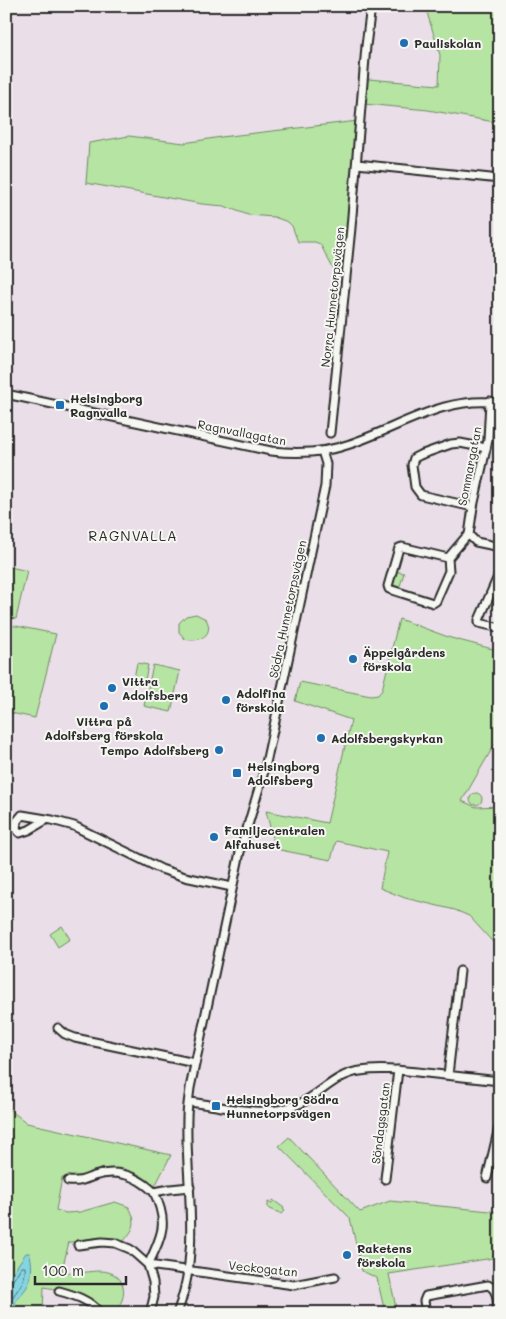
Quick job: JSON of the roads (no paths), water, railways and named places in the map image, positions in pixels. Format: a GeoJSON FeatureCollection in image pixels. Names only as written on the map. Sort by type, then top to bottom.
{"type":"FeatureCollection","features":[{"type":"Feature","properties":{"kind":"street","name":"Norra Hunnetorpsvägen"},"geometry":{"type":"LineString","coordinates":[[330,433],[371,6]]}},
{"type":"Feature","properties":{"kind":"street"},"geometry":{"type":"LineString","coordinates":[[357,164],[500,179]]}},
{"type":"Feature","properties":{"kind":"street","name":"Ragnvallagatan"},"geometry":{"type":"LineString","coordinates":[[6,394],[271,451],[293,452],[322,451],[351,444],[448,405],[475,401],[500,403]]}},
{"type":"Feature","properties":{"kind":"street","name":"Sommargatan"},"geometry":{"type":"LineString","coordinates":[[469,535],[486,448],[490,401]]}},
{"type":"Feature","properties":{"kind":"street"},"geometry":{"type":"LineString","coordinates":[[473,507],[421,495],[415,487],[412,465],[414,458],[451,444],[460,443],[486,448]]}},
{"type":"Feature","properties":{"kind":"street","name":"Södra Hunnetorpsvägen"},"geometry":{"type":"LineString","coordinates":[[177,1313],[189,1270],[192,1236],[187,1119],[188,1102],[232,887],[266,763],[325,486],[326,464],[322,451]]}},
{"type":"Feature","properties":{"kind":"street"},"geometry":{"type":"LineString","coordinates":[[448,558],[469,535],[476,542],[500,547]]}},
{"type":"Feature","properties":{"kind":"street"},"geometry":{"type":"LineString","coordinates":[[399,548],[419,550],[448,558],[450,564],[449,571],[436,601],[433,603],[430,604],[388,586],[399,548]]}},
{"type":"Feature","properties":{"kind":"street"},"geometry":{"type":"LineString","coordinates":[[499,576],[479,623],[500,628]]}},
{"type":"Feature","properties":{"kind":"street"},"geometry":{"type":"LineString","coordinates":[[46,820],[81,829],[162,869],[232,887]]}},
{"type":"Feature","properties":{"kind":"street"},"geometry":{"type":"LineString","coordinates":[[448,1075],[460,971]]}},
{"type":"Feature","properties":{"kind":"street"},"geometry":{"type":"LineString","coordinates":[[58,1028],[65,1034],[75,1038],[195,1063]]}},
{"type":"Feature","properties":{"kind":"street"},"geometry":{"type":"LineString","coordinates":[[188,1102],[256,1111],[275,1111],[304,1102],[336,1079],[351,1073],[378,1069],[500,1081]]}},
{"type":"Feature","properties":{"kind":"street","name":"Söndagsgatan"},"geometry":{"type":"LineString","coordinates":[[385,1179],[398,1070]]}},
{"type":"Feature","properties":{"kind":"street"},"geometry":{"type":"LineString","coordinates":[[487,1178],[500,1123]]}},
{"type":"Feature","properties":{"kind":"street"},"geometry":{"type":"LineString","coordinates":[[68,1181],[81,1182],[95,1176],[119,1173],[130,1175],[142,1181],[154,1192],[163,1213],[163,1225],[160,1241],[148,1265],[154,1297],[150,1313]]}},
{"type":"Feature","properties":{"kind":"street"},"geometry":{"type":"LineString","coordinates":[[154,1192],[190,1187]]}},
{"type":"Feature","properties":{"kind":"street"},"geometry":{"type":"LineString","coordinates":[[78,1245],[102,1242],[115,1243],[130,1249],[148,1265],[189,1270]]}},
{"type":"Feature","properties":{"kind":"street","name":"Veckogatan"},"geometry":{"type":"LineString","coordinates":[[189,1270],[294,1285],[335,1277]]}},
{"type":"Feature","properties":{"kind":"street"},"geometry":{"type":"LineString","coordinates":[[426,1313],[424,1301],[426,1296],[488,1285],[493,1287],[496,1292],[498,1313]]}},
{"type":"Feature","properties":{"kind":"street"},"geometry":{"type":"LineString","coordinates":[[59,1291],[85,1300],[96,1307],[100,1313]]}},
{"type":"Feature","properties":{"kind":"water"},"geometry":{"type":"Polygon","coordinates":[[[26,1253],[29,1253],[32,1269],[29,1282],[17,1300],[12,1313],[6,1313],[6,1282],[26,1253]]]}},
{"type":"Feature","properties":{"kind":"place","name":"Pauliskolan"},"geometry":{"type":"Point","coordinates":[404,43]}},
{"type":"Feature","properties":{"kind":"place","name":"Helsingborg Ragnvalla"},"geometry":{"type":"Point","coordinates":[60,405]}},
{"type":"Feature","properties":{"kind":"place","name":"Äppelgårdens förskola"},"geometry":{"type":"Point","coordinates":[353,659]}},
{"type":"Feature","properties":{"kind":"place","name":"Vittra Adolfsberg"},"geometry":{"type":"Point","coordinates":[112,688]}},
{"type":"Feature","properties":{"kind":"place","name":"Adolfina förskola"},"geometry":{"type":"Point","coordinates":[226,700]}},
{"type":"Feature","properties":{"kind":"place","name":"Vittra på Adolfsberg förskola"},"geometry":{"type":"Point","coordinates":[104,706]}},
{"type":"Feature","properties":{"kind":"place","name":"Adolfsbergskyrkan"},"geometry":{"type":"Point","coordinates":[321,738]}},
{"type":"Feature","properties":{"kind":"place","name":"Tempo Adolfsberg"},"geometry":{"type":"Point","coordinates":[219,750]}},
{"type":"Feature","properties":{"kind":"place","name":"Helsingborg Adolfsberg"},"geometry":{"type":"Point","coordinates":[237,773]}},
{"type":"Feature","properties":{"kind":"place","name":"Familjecentralen Alfahuset"},"geometry":{"type":"Point","coordinates":[214,837]}},
{"type":"Feature","properties":{"kind":"place","name":"Helsingborg Södra Hunnetorpsvägen"},"geometry":{"type":"Point","coordinates":[216,1106]}},
{"type":"Feature","properties":{"kind":"place","name":"Raketens förskola"},"geometry":{"type":"Point","coordinates":[347,1255]}},
{"type":"Feature","properties":{"kind":"district","name":"RAGNVALLA"},"geometry":{"type":"Point","coordinates":[133,535]}}]}
